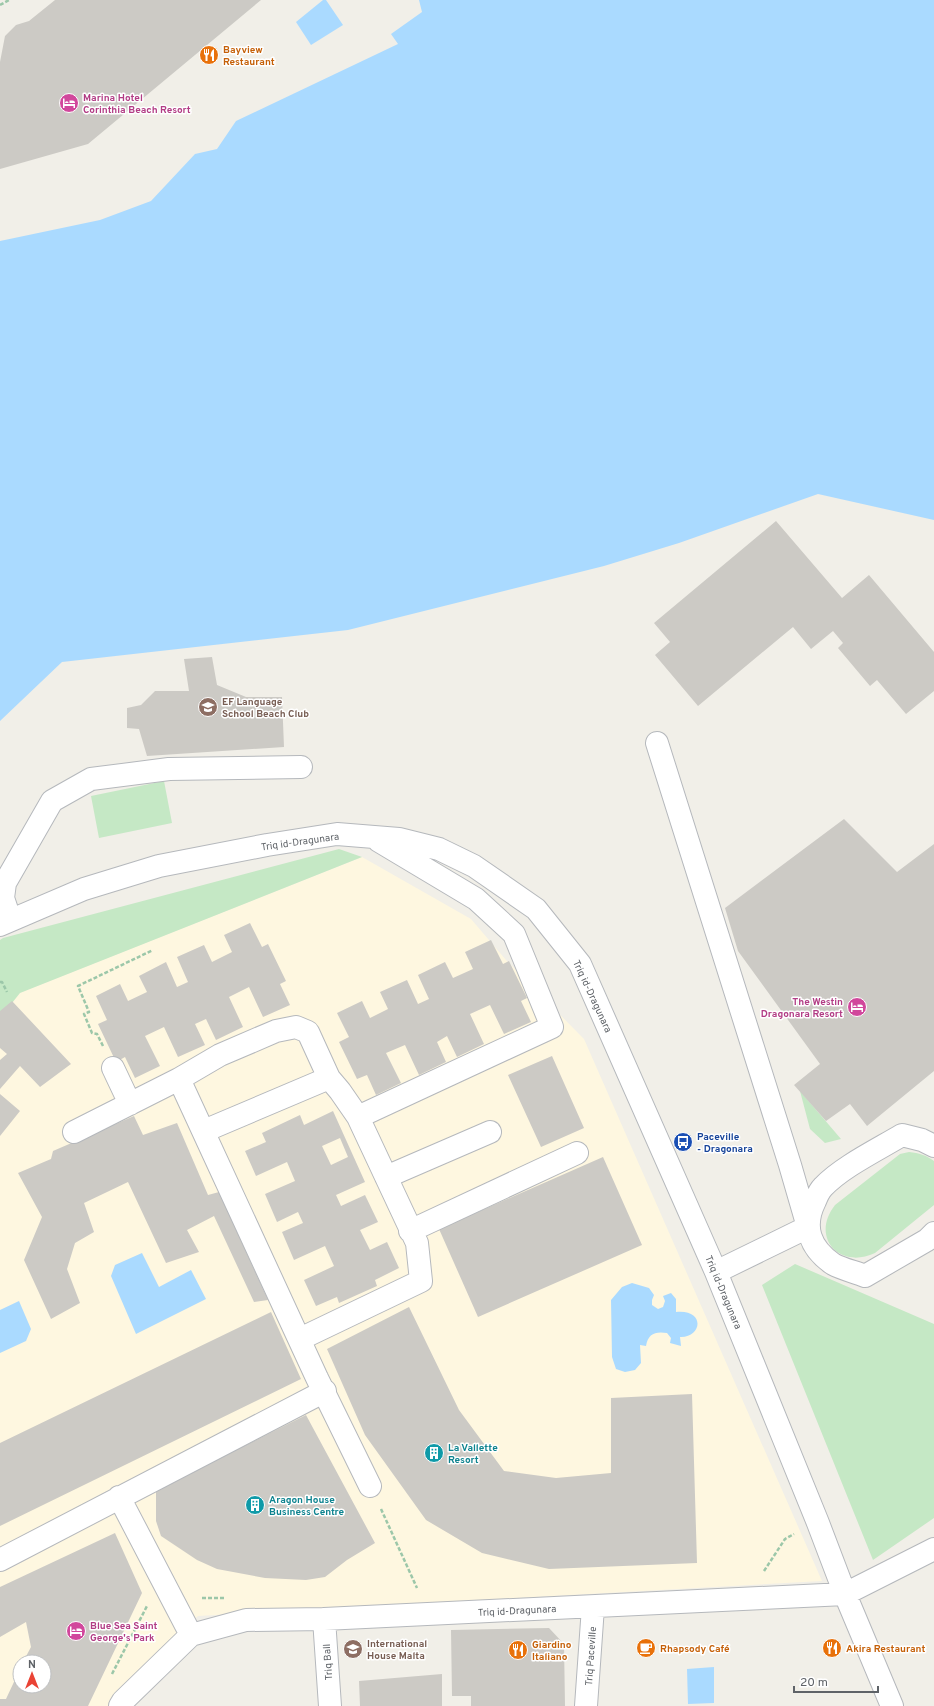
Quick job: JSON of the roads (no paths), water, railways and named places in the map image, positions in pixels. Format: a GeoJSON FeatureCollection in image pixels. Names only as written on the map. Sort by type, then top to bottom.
{"type":"FeatureCollection","features":[{"type":"Feature","properties":{"kind":"street"},"geometry":{"type":"LineString","coordinates":[[657,743],[790,1165],[813,1245],[823,1256],[835,1265],[865,1276],[932,1241]]}},
{"type":"Feature","properties":{"kind":"street"},"geometry":{"type":"LineString","coordinates":[[5,922],[5,883],[52,802],[91,780],[169,769],[302,767]]}},
{"type":"Feature","properties":{"kind":"street","name":"Triq id-Dragunara"},"geometry":{"type":"LineString","coordinates":[[5,922],[84,888],[159,866],[267,844],[337,834],[399,839],[439,849],[474,866],[536,909],[580,964],[716,1272],[818,1523],[845,1594],[892,1706]]}},
{"type":"Feature","properties":{"kind":"street"},"geometry":{"type":"LineString","coordinates":[[358,1117],[552,1027],[514,934],[476,899],[370,836]]}},
{"type":"Feature","properties":{"kind":"street"},"geometry":{"type":"LineString","coordinates":[[74,1132],[179,1079],[220,1055],[276,1031],[296,1028],[308,1032],[328,1078],[340,1091],[358,1117],[410,1231],[417,1243],[421,1281],[300,1339]]}},
{"type":"Feature","properties":{"kind":"street"},"geometry":{"type":"LineString","coordinates":[[113,1068],[130,1104]]}},
{"type":"Feature","properties":{"kind":"street"},"geometry":{"type":"LineString","coordinates":[[204,1131],[328,1078]]}},
{"type":"Feature","properties":{"kind":"street"},"geometry":{"type":"LineString","coordinates":[[179,1079],[370,1486]]}},
{"type":"Feature","properties":{"kind":"street"},"geometry":{"type":"LineString","coordinates":[[386,1177],[490,1132]]}},
{"type":"Feature","properties":{"kind":"street"},"geometry":{"type":"LineString","coordinates":[[808,1227],[811,1208],[821,1189],[834,1177],[902,1135],[922,1140],[934,1146]]}},
{"type":"Feature","properties":{"kind":"street"},"geometry":{"type":"LineString","coordinates":[[410,1231],[577,1153]]}},
{"type":"Feature","properties":{"kind":"street"},"geometry":{"type":"LineString","coordinates":[[790,1165],[821,1189]]}},
{"type":"Feature","properties":{"kind":"street"},"geometry":{"type":"LineString","coordinates":[[716,1272],[808,1227]]}},
{"type":"Feature","properties":{"kind":"street"},"geometry":{"type":"LineString","coordinates":[[0,1560],[325,1391]]}},
{"type":"Feature","properties":{"kind":"street"},"geometry":{"type":"LineString","coordinates":[[119,1497],[191,1635],[123,1701],[120,1706]]}},
{"type":"Feature","properties":{"kind":"street"},"geometry":{"type":"LineString","coordinates":[[845,1594],[934,1548]]}},
{"type":"Feature","properties":{"kind":"street","name":"Triq id-Dragunara"},"geometry":{"type":"LineString","coordinates":[[191,1635],[246,1620],[324,1619],[845,1594]]}},
{"type":"Feature","properties":{"kind":"street","name":"Triq Paceville"},"geometry":{"type":"LineString","coordinates":[[586,1706],[593,1607]]}},
{"type":"Feature","properties":{"kind":"street","name":"Triq Ball"},"geometry":{"type":"LineString","coordinates":[[324,1619],[330,1706]]}},
{"type":"Feature","properties":{"kind":"water"},"geometry":{"type":"Polygon","coordinates":[[[323,0],[326,0],[343,25],[311,45],[296,22],[323,0]]]}},
{"type":"Feature","properties":{"kind":"water"},"geometry":{"type":"Polygon","coordinates":[[[419,0],[934,0],[934,520],[818,494],[679,543],[604,566],[348,630],[62,662],[0,721],[0,241],[100,220],[151,201],[195,154],[217,149],[236,121],[398,44],[391,34],[422,12],[419,0]]]}},
{"type":"Feature","properties":{"kind":"water"},"geometry":{"type":"Polygon","coordinates":[[[142,1253],[159,1287],[191,1270],[206,1299],[136,1334],[111,1276],[115,1265],[142,1253]]]}},
{"type":"Feature","properties":{"kind":"water"},"geometry":{"type":"Polygon","coordinates":[[[632,1283],[649,1288],[654,1295],[652,1305],[658,1309],[663,1307],[665,1301],[663,1296],[671,1293],[676,1299],[676,1312],[686,1312],[692,1315],[698,1324],[693,1333],[680,1337],[681,1346],[670,1343],[671,1338],[667,1333],[659,1332],[653,1334],[648,1339],[646,1346],[640,1345],[641,1363],[635,1370],[625,1372],[616,1369],[612,1357],[611,1300],[622,1287],[632,1283]]]}},
{"type":"Feature","properties":{"kind":"water"},"geometry":{"type":"Polygon","coordinates":[[[19,1301],[31,1329],[26,1341],[0,1353],[0,1310],[19,1301]]]}},
{"type":"Feature","properties":{"kind":"water"},"geometry":{"type":"Polygon","coordinates":[[[714,1667],[714,1703],[688,1704],[687,1669],[714,1667]]]}},
{"type":"Feature","properties":{"kind":"place","name":"Bayview Restaurant"},"geometry":{"type":"Point","coordinates":[209,55]}},
{"type":"Feature","properties":{"kind":"place","name":"Marina Hotel Corinthia Beach Resort"},"geometry":{"type":"Point","coordinates":[69,103]}},
{"type":"Feature","properties":{"kind":"place","name":"EF Language School Beach Club"},"geometry":{"type":"Point","coordinates":[208,707]}},
{"type":"Feature","properties":{"kind":"place","name":"The Westin Dragonara Resort"},"geometry":{"type":"Point","coordinates":[857,1007]}},
{"type":"Feature","properties":{"kind":"place","name":"Paceville - Dragonara"},"geometry":{"type":"Point","coordinates":[683,1142]}},
{"type":"Feature","properties":{"kind":"place","name":"La Vallette Resort"},"geometry":{"type":"Point","coordinates":[434,1453]}},
{"type":"Feature","properties":{"kind":"place","name":"Aragon House Business Centre"},"geometry":{"type":"Point","coordinates":[255,1505]}},
{"type":"Feature","properties":{"kind":"place","name":"Blue Sea Saint George's Park"},"geometry":{"type":"Point","coordinates":[76,1631]}},
{"type":"Feature","properties":{"kind":"place","name":"Rhapsody Café"},"geometry":{"type":"Point","coordinates":[646,1648]}},
{"type":"Feature","properties":{"kind":"place","name":"Akira Restaurant"},"geometry":{"type":"Point","coordinates":[832,1648]}},
{"type":"Feature","properties":{"kind":"place","name":"International House Malta"},"geometry":{"type":"Point","coordinates":[353,1649]}},
{"type":"Feature","properties":{"kind":"place","name":"Giardino Italiano"},"geometry":{"type":"Point","coordinates":[518,1650]}}]}
